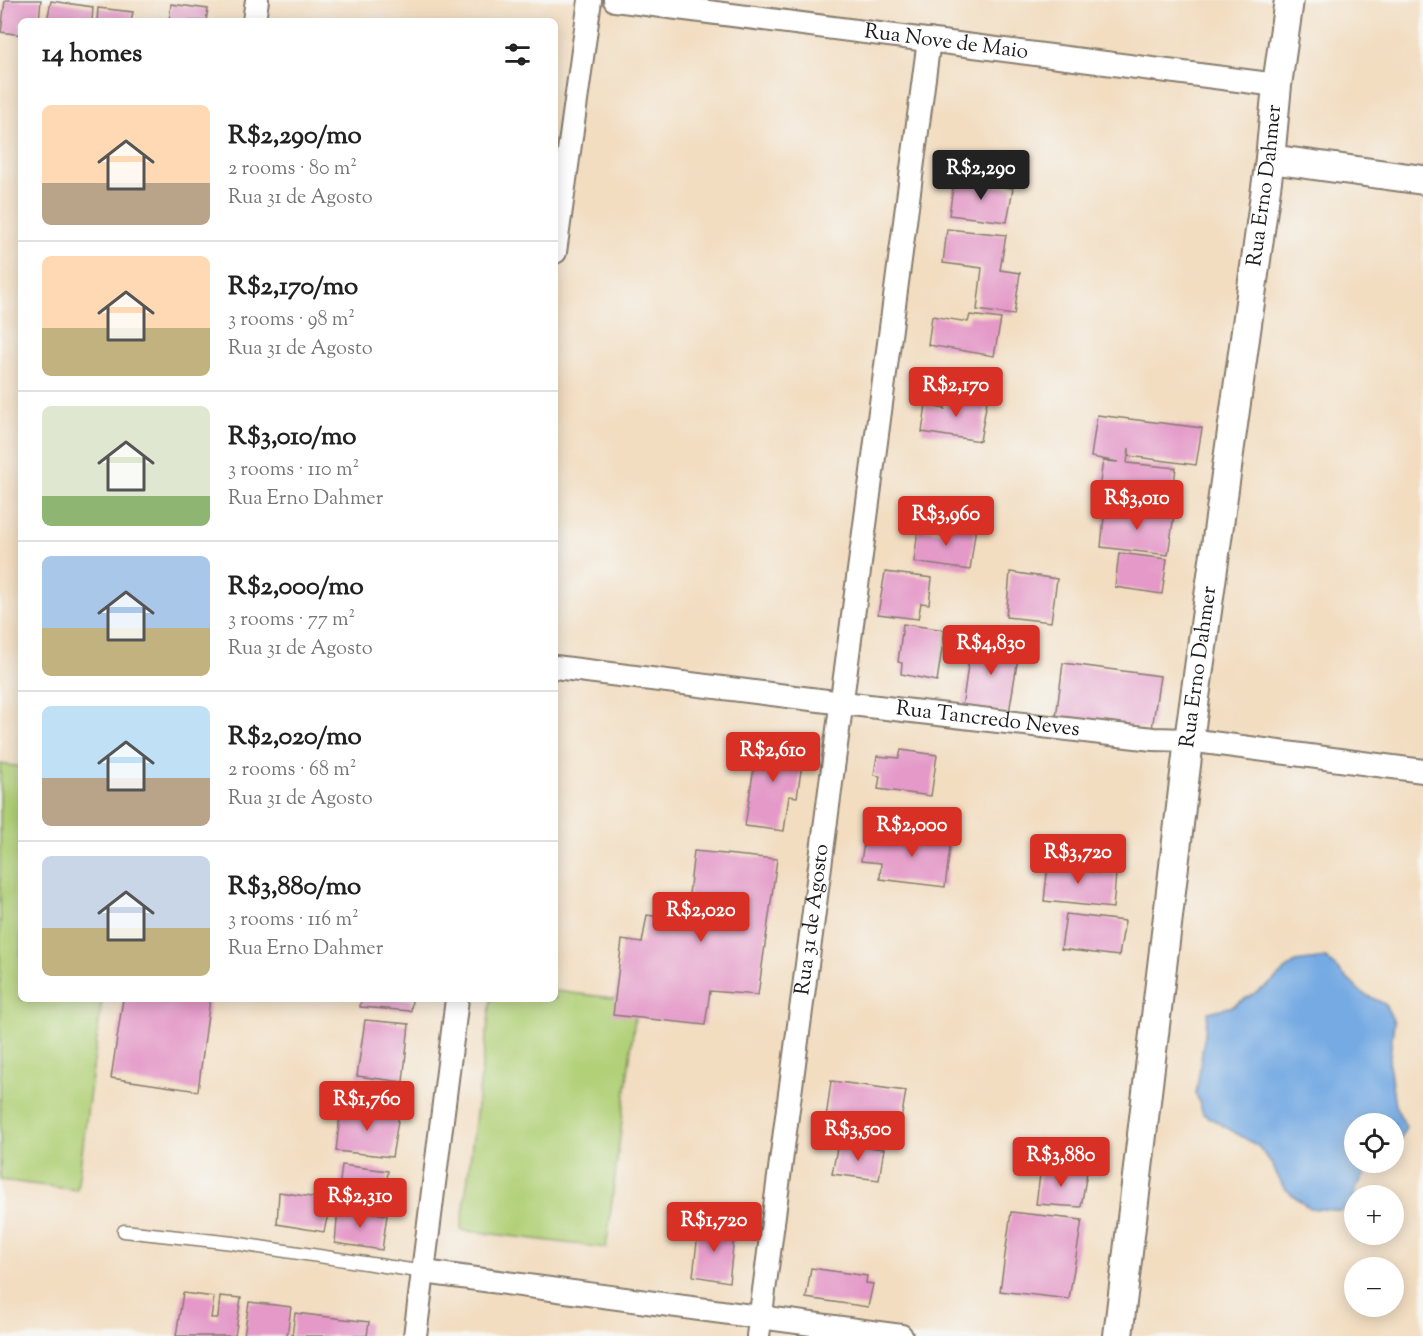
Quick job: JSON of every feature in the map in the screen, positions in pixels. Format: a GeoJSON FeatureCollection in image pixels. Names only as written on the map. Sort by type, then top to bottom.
{"type":"FeatureCollection","features":[{"type":"Feature","properties":{"kind":"street"},"geometry":{"type":"LineString","coordinates":[[254,18],[257,0]]}},
{"type":"Feature","properties":{"kind":"street"},"geometry":{"type":"LineString","coordinates":[[558,230],[590,0]]}},
{"type":"Feature","properties":{"kind":"street","name":"Rua Nove de Maio"},"geometry":{"type":"LineString","coordinates":[[615,0],[1277,86]]}},
{"type":"Feature","properties":{"kind":"street","name":"Rua Erno Dahmer"},"geometry":{"type":"LineString","coordinates":[[1118,1336],[1189,740],[1270,159],[1289,0]]}},
{"type":"Feature","properties":{"kind":"street","name":"Rua 31 de Agosto"},"geometry":{"type":"LineString","coordinates":[[759,1327],[929,40]]}},
{"type":"Feature","properties":{"kind":"street"},"geometry":{"type":"LineString","coordinates":[[1270,159],[1423,180]]}},
{"type":"Feature","properties":{"kind":"street","name":"Rua Tancredo Neves"},"geometry":{"type":"LineString","coordinates":[[558,667],[1153,739],[1189,740],[1423,771]]}},
{"type":"Feature","properties":{"kind":"street"},"geometry":{"type":"LineString","coordinates":[[415,1336],[457,1002]]}},
{"type":"Feature","properties":{"kind":"street"},"geometry":{"type":"LineString","coordinates":[[424,1272],[759,1327],[901,1336]]}},
{"type":"Feature","properties":{"kind":"lane"},"geometry":{"type":"LineString","coordinates":[[124,1231],[233,1243],[424,1272]]}},
{"type":"Feature","properties":{"kind":"green space"},"geometry":{"type":"Polygon","coordinates":[[[0,764],[18,767],[18,1002],[102,1002],[77,1190],[0,1180],[0,764]]]}},
{"type":"Feature","properties":{"kind":"green space"},"geometry":{"type":"Polygon","coordinates":[[[558,991],[637,1001],[606,1248],[461,1230],[491,1002],[558,1002],[558,991]]]}},
{"type":"Feature","properties":{"kind":"water"},"geometry":{"type":"Polygon","coordinates":[[[1326,958],[1362,993],[1385,1004],[1394,1022],[1389,1064],[1395,1105],[1399,1113],[1344,1113],[1344,1173],[1366,1173],[1358,1185],[1344,1185],[1344,1208],[1341,1211],[1309,1208],[1284,1188],[1272,1165],[1258,1146],[1203,1114],[1196,1094],[1208,1012],[1233,1006],[1267,986],[1295,962],[1326,958]]]}},
{"type":"Feature","properties":{"kind":"building"},"geometry":{"type":"Polygon","coordinates":[[[5,0],[41,0],[39,18],[18,18],[18,35],[1,32],[5,0]]]}},
{"type":"Feature","properties":{"kind":"building"},"geometry":{"type":"Polygon","coordinates":[[[51,1],[93,7],[92,18],[48,18],[51,1]]]}},
{"type":"Feature","properties":{"kind":"building"},"geometry":{"type":"Polygon","coordinates":[[[171,4],[208,9],[206,18],[169,18],[171,4]]]}},
{"type":"Feature","properties":{"kind":"building"},"geometry":{"type":"Polygon","coordinates":[[[98,8],[133,12],[132,18],[97,18],[98,8]]]}},
{"type":"Feature","properties":{"kind":"building"},"geometry":{"type":"Polygon","coordinates":[[[954,181],[1013,188],[1007,222],[949,215],[954,181]]]}},
{"type":"Feature","properties":{"kind":"building"},"geometry":{"type":"Polygon","coordinates":[[[947,229],[1006,235],[1000,270],[1020,273],[1014,315],[977,310],[982,268],[943,263],[947,229]]]}},
{"type":"Feature","properties":{"kind":"building"},"geometry":{"type":"Polygon","coordinates":[[[970,315],[1001,319],[994,356],[928,345],[932,316],[968,322],[970,315]]]}},
{"type":"Feature","properties":{"kind":"building"},"geometry":{"type":"Polygon","coordinates":[[[947,395],[987,401],[980,441],[922,432],[926,405],[945,409],[947,395]]]}},
{"type":"Feature","properties":{"kind":"building"},"geometry":{"type":"Polygon","coordinates":[[[1097,415],[1202,428],[1196,465],[1129,456],[1129,448],[1127,463],[1176,468],[1171,505],[1098,496],[1103,461],[1118,462],[1091,457],[1097,415]]]}},
{"type":"Feature","properties":{"kind":"building"},"geometry":{"type":"Polygon","coordinates":[[[1105,507],[1174,515],[1168,555],[1101,547],[1105,507]]]}},
{"type":"Feature","properties":{"kind":"building"},"geometry":{"type":"Polygon","coordinates":[[[949,523],[976,526],[970,570],[914,562],[918,529],[948,533],[949,523]]]}},
{"type":"Feature","properties":{"kind":"building"},"geometry":{"type":"Polygon","coordinates":[[[1119,553],[1167,559],[1162,594],[1115,587],[1119,553]]]}},
{"type":"Feature","properties":{"kind":"building"},"geometry":{"type":"Polygon","coordinates":[[[885,572],[932,578],[929,604],[921,603],[918,619],[878,614],[885,572]]]}},
{"type":"Feature","properties":{"kind":"building"},"geometry":{"type":"Polygon","coordinates":[[[1010,572],[1057,579],[1051,622],[1006,617],[1010,572]]]}},
{"type":"Feature","properties":{"kind":"building"},"geometry":{"type":"Polygon","coordinates":[[[903,624],[945,630],[937,681],[901,674],[902,663],[898,662],[903,624]]]}},
{"type":"Feature","properties":{"kind":"building"},"geometry":{"type":"Polygon","coordinates":[[[972,637],[1020,645],[1009,713],[962,708],[972,637]]]}},
{"type":"Feature","properties":{"kind":"building"},"geometry":{"type":"Polygon","coordinates":[[[1063,663],[1160,676],[1152,729],[1056,718],[1063,663]]]}},
{"type":"Feature","properties":{"kind":"building"},"geometry":{"type":"Polygon","coordinates":[[[759,734],[796,740],[792,764],[802,764],[797,797],[789,796],[784,831],[745,826],[759,734]]]}},
{"type":"Feature","properties":{"kind":"building"},"geometry":{"type":"Polygon","coordinates":[[[901,750],[937,755],[931,796],[878,789],[880,776],[874,775],[877,756],[899,758],[901,750]]]}},
{"type":"Feature","properties":{"kind":"building"},"geometry":{"type":"Polygon","coordinates":[[[920,826],[952,831],[945,887],[880,879],[881,863],[861,861],[865,837],[917,844],[920,826]]]}},
{"type":"Feature","properties":{"kind":"building"},"geometry":{"type":"Polygon","coordinates":[[[694,851],[777,859],[758,995],[710,991],[705,1025],[613,1015],[622,940],[642,943],[647,915],[686,921],[694,851]]]}},
{"type":"Feature","properties":{"kind":"building"},"geometry":{"type":"Polygon","coordinates":[[[1049,856],[1077,858],[1077,871],[1116,874],[1113,908],[1044,901],[1049,856]]]}},
{"type":"Feature","properties":{"kind":"building"},"geometry":{"type":"Polygon","coordinates":[[[1066,914],[1125,921],[1119,956],[1061,949],[1066,914]]]}},
{"type":"Feature","properties":{"kind":"building"},"geometry":{"type":"Polygon","coordinates":[[[123,1002],[210,1002],[198,1091],[111,1078],[123,1002]]]}},
{"type":"Feature","properties":{"kind":"building"},"geometry":{"type":"Polygon","coordinates":[[[361,1002],[412,1002],[411,1011],[360,1007],[361,1002]]]}},
{"type":"Feature","properties":{"kind":"building"},"geometry":{"type":"Polygon","coordinates":[[[365,1020],[409,1024],[403,1082],[357,1076],[365,1020]]]}},
{"type":"Feature","properties":{"kind":"building"},"geometry":{"type":"Polygon","coordinates":[[[831,1081],[906,1091],[898,1137],[825,1126],[831,1081]]]}},
{"type":"Feature","properties":{"kind":"building"},"geometry":{"type":"Polygon","coordinates":[[[341,1107],[399,1115],[392,1157],[336,1151],[341,1107]]]}},
{"type":"Feature","properties":{"kind":"building"},"geometry":{"type":"Polygon","coordinates":[[[838,1143],[884,1149],[879,1180],[832,1174],[838,1143]]]}},
{"type":"Feature","properties":{"kind":"building"},"geometry":{"type":"Polygon","coordinates":[[[342,1165],[388,1171],[384,1204],[338,1198],[342,1165]]]}},
{"type":"Feature","properties":{"kind":"building"},"geometry":{"type":"Polygon","coordinates":[[[1041,1168],[1087,1172],[1081,1207],[1036,1204],[1041,1168]]]}},
{"type":"Feature","properties":{"kind":"building"},"geometry":{"type":"Polygon","coordinates":[[[279,1192],[331,1200],[324,1232],[277,1224],[279,1192]]]}},
{"type":"Feature","properties":{"kind":"building"},"geometry":{"type":"Polygon","coordinates":[[[338,1207],[387,1215],[382,1250],[335,1243],[338,1207]]]}},
{"type":"Feature","properties":{"kind":"building"},"geometry":{"type":"Polygon","coordinates":[[[1011,1212],[1082,1220],[1069,1299],[1000,1291],[1011,1212]]]}},
{"type":"Feature","properties":{"kind":"building"},"geometry":{"type":"Polygon","coordinates":[[[699,1225],[735,1229],[729,1282],[693,1276],[699,1225]]]}},
{"type":"Feature","properties":{"kind":"building"},"geometry":{"type":"Polygon","coordinates":[[[811,1268],[867,1276],[866,1283],[873,1284],[868,1307],[806,1298],[811,1268]]]}},
{"type":"Feature","properties":{"kind":"building"},"geometry":{"type":"Polygon","coordinates":[[[183,1293],[214,1297],[211,1318],[218,1318],[220,1296],[241,1298],[235,1336],[176,1336],[183,1293]]]}},
{"type":"Feature","properties":{"kind":"building"},"geometry":{"type":"Polygon","coordinates":[[[249,1302],[291,1307],[287,1336],[244,1336],[249,1302]]]}},
{"type":"Feature","properties":{"kind":"building"},"geometry":{"type":"Polygon","coordinates":[[[295,1313],[369,1322],[367,1336],[292,1336],[295,1313]]]}}]}
